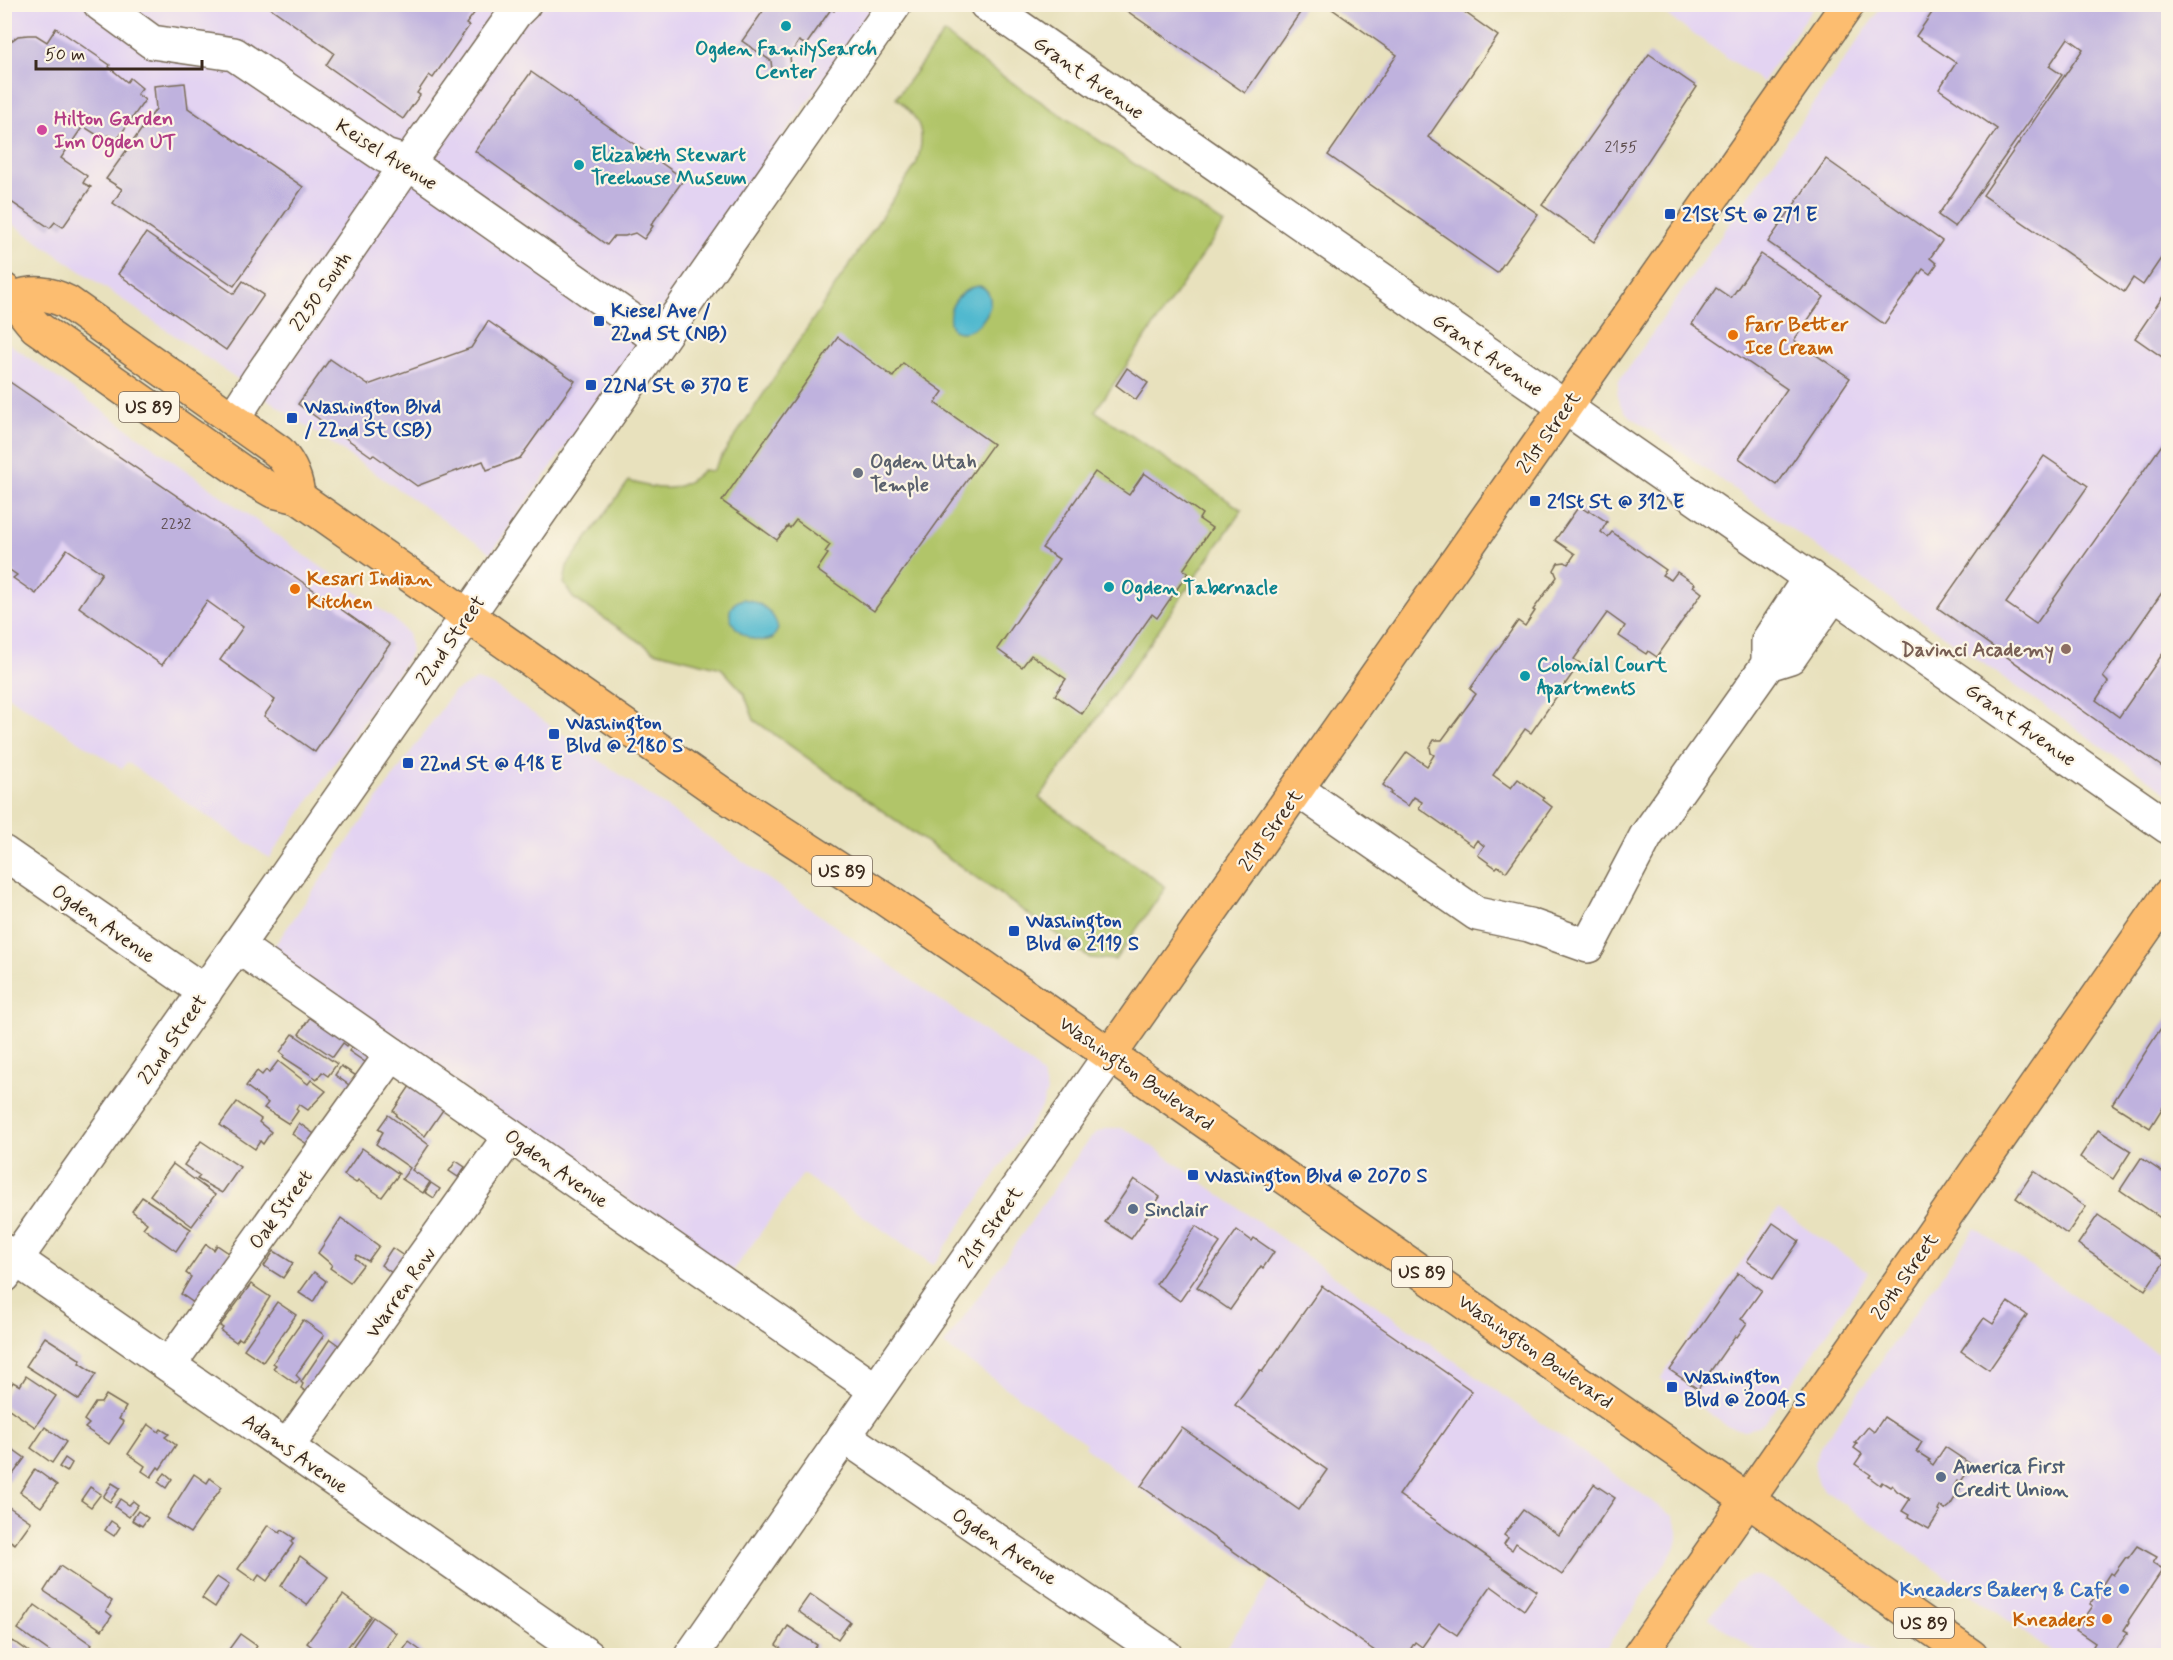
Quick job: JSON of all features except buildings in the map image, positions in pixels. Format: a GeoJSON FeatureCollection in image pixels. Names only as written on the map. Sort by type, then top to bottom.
{"type":"FeatureCollection","features":[{"type":"Feature","properties":{"kind":"main road","name":"21st Street"},"geometry":{"type":"LineString","coordinates":[[1110,1055],[1848,4]]}},
{"type":"Feature","properties":{"kind":"main road","name":"Washington Boulevard"},"geometry":{"type":"LineString","coordinates":[[9,294],[43,294],[67,302],[279,452],[296,478],[298,497]]}},
{"type":"Feature","properties":{"kind":"main road","name":"Washington Boulevard"},"geometry":{"type":"LineString","coordinates":[[9,294],[36,327],[231,465],[273,491],[298,497],[721,793],[885,899],[1971,1656]]}},
{"type":"Feature","properties":{"kind":"main road","name":"20th Street"},"geometry":{"type":"LineString","coordinates":[[1639,1656],[2169,896]]}},
{"type":"Feature","properties":{"kind":"street","name":"Keisel Avenue"},"geometry":{"type":"LineString","coordinates":[[100,4],[152,42],[234,54],[385,156],[408,163],[660,340]]}},
{"type":"Feature","properties":{"kind":"street","name":"2250 South"},"geometry":{"type":"LineString","coordinates":[[233,419],[408,163],[515,13],[524,4]]}},
{"type":"Feature","properties":{"kind":"street","name":"22nd Street"},"geometry":{"type":"LineString","coordinates":[[8,1262],[205,992],[895,4]]}},
{"type":"Feature","properties":{"kind":"street","name":"Grant Avenue"},"geometry":{"type":"LineString","coordinates":[[986,4],[2169,827]]}},
{"type":"Feature","properties":{"kind":"street"},"geometry":{"type":"LineString","coordinates":[[1298,790],[1477,914],[1529,924],[1588,946],[1646,836],[1768,664],[1790,657],[1822,586]]}},
{"type":"Feature","properties":{"kind":"street","name":"Ogden Avenue"},"geometry":{"type":"LineString","coordinates":[[4,853],[205,992]]}},
{"type":"Feature","properties":{"kind":"street","name":"Ogden Avenue"},"geometry":{"type":"LineString","coordinates":[[237,946],[876,1390]]}},
{"type":"Feature","properties":{"kind":"street","name":"Oak Street"},"geometry":{"type":"LineString","coordinates":[[169,1365],[392,1054]]}},
{"type":"Feature","properties":{"kind":"street","name":"21st Street"},"geometry":{"type":"LineString","coordinates":[[691,1656],[1110,1055]]}},
{"type":"Feature","properties":{"kind":"street","name":"Warren Row"},"geometry":{"type":"LineString","coordinates":[[287,1447],[510,1136]]}},
{"type":"Feature","properties":{"kind":"street","name":"Adams Avenue"},"geometry":{"type":"LineString","coordinates":[[8,1262],[169,1365],[588,1656]]}},
{"type":"Feature","properties":{"kind":"street","name":"Ogden Avenue"},"geometry":{"type":"LineString","coordinates":[[844,1436],[1166,1656]]}},
{"type":"Feature","properties":{"kind":"shaded area"},"geometry":{"type":"Polygon","coordinates":[[[5,5],[876,5],[491,553],[5,219],[5,5]]]}},
{"type":"Feature","properties":{"kind":"shaded area"},"geometry":{"type":"Polygon","coordinates":[[[1652,5],[1815,5],[1762,82],[1652,5]]]}},
{"type":"Feature","properties":{"kind":"shaded area"},"geometry":{"type":"Polygon","coordinates":[[[1883,5],[2168,5],[2168,793],[1627,414],[1619,403],[1617,396],[1619,381],[1883,5]]]}},
{"type":"Feature","properties":{"kind":"shaded area"},"geometry":{"type":"Polygon","coordinates":[[[4,340],[395,620],[408,634],[411,651],[407,660],[269,858],[127,762],[122,769],[5,694],[4,340]]]}},
{"type":"Feature","properties":{"kind":"shaded area"},"geometry":{"type":"Polygon","coordinates":[[[477,680],[494,686],[1035,1067],[1042,1075],[1047,1091],[1042,1107],[933,1265],[803,1174],[733,1271],[268,955],[453,692],[477,680]]]}},
{"type":"Feature","properties":{"kind":"shaded area"},"geometry":{"type":"Polygon","coordinates":[[[1107,1128],[1121,1128],[1133,1133],[1673,1516],[1678,1530],[1675,1549],[1601,1655],[1222,1655],[1272,1578],[1135,1486],[1085,1447],[1087,1444],[944,1345],[1090,1138],[1107,1128]]]}},
{"type":"Feature","properties":{"kind":"shaded area"},"geometry":{"type":"Polygon","coordinates":[[[1778,1209],[1869,1272],[1766,1421],[1757,1427],[1745,1430],[1734,1429],[1660,1379],[1778,1209]]]}},
{"type":"Feature","properties":{"kind":"shaded area"},"geometry":{"type":"Polygon","coordinates":[[[1975,1228],[2168,1360],[2168,1655],[2057,1655],[1824,1490],[1817,1481],[1814,1463],[1820,1447],[1975,1228]]]}},
{"type":"Feature","properties":{"kind":"shaded area"},"geometry":{"type":"Polygon","coordinates":[[[1751,1576],[1759,1576],[1772,1582],[1877,1655],[1761,1655],[1709,1618],[1736,1582],[1751,1576]]]}},
{"type":"Feature","properties":{"kind":"green space"},"geometry":{"type":"Polygon","coordinates":[[[944,33],[977,59],[1224,224],[1095,411],[1242,510],[1039,798],[1166,887],[1115,960],[1090,958],[754,720],[744,693],[721,668],[654,651],[573,598],[564,583],[567,566],[629,481],[650,487],[677,487],[685,484],[703,470],[712,471],[916,165],[921,144],[919,127],[911,113],[896,98],[944,33]]]}},
{"type":"Feature","properties":{"kind":"water"},"geometry":{"type":"Polygon","coordinates":[[[980,286],[987,292],[990,299],[985,317],[971,330],[962,332],[953,330],[950,315],[955,301],[966,291],[980,286]]]}},
{"type":"Feature","properties":{"kind":"water"},"geometry":{"type":"Polygon","coordinates":[[[743,599],[761,605],[774,617],[778,629],[773,638],[752,639],[736,627],[731,619],[730,611],[734,604],[743,599]]]}},
{"type":"Feature","properties":{"kind":"place","name":"Ogden FamilySearch Center"},"geometry":{"type":"Point","coordinates":[786,26]}},
{"type":"Feature","properties":{"kind":"place","name":"Hilton Garden Inn Ogden UT"},"geometry":{"type":"Point","coordinates":[42,130]}},
{"type":"Feature","properties":{"kind":"place","name":"Elizabeth Stewart Treehouse Museum"},"geometry":{"type":"Point","coordinates":[579,165]}},
{"type":"Feature","properties":{"kind":"place","name":"21St St @ 271 E"},"geometry":{"type":"Point","coordinates":[1670,214]}},
{"type":"Feature","properties":{"kind":"place","name":"Kiesel Ave / 22nd St (NB)"},"geometry":{"type":"Point","coordinates":[599,321]}},
{"type":"Feature","properties":{"kind":"place","name":"Farr Better Ice Cream"},"geometry":{"type":"Point","coordinates":[1733,335]}},
{"type":"Feature","properties":{"kind":"place","name":"22Nd St @ 370 E"},"geometry":{"type":"Point","coordinates":[591,385]}},
{"type":"Feature","properties":{"kind":"place","name":"Washington Blvd / 22nd St (SB)"},"geometry":{"type":"Point","coordinates":[292,418]}},
{"type":"Feature","properties":{"kind":"place","name":"Ogden Utah Temple"},"geometry":{"type":"Point","coordinates":[858,473]}},
{"type":"Feature","properties":{"kind":"place","name":"21St St @ 312 E"},"geometry":{"type":"Point","coordinates":[1535,501]}},
{"type":"Feature","properties":{"kind":"place","name":"Ogden Tabernacle"},"geometry":{"type":"Point","coordinates":[1109,587]}},
{"type":"Feature","properties":{"kind":"place","name":"Kesari Indian Kitchen"},"geometry":{"type":"Point","coordinates":[295,589]}},
{"type":"Feature","properties":{"kind":"place","name":"Davinci Academy"},"geometry":{"type":"Point","coordinates":[2066,649]}},
{"type":"Feature","properties":{"kind":"place","name":"Colonial Court Apartments"},"geometry":{"type":"Point","coordinates":[1525,676]}},
{"type":"Feature","properties":{"kind":"place","name":"Washington Blvd @ 2180 S"},"geometry":{"type":"Point","coordinates":[554,734]}},
{"type":"Feature","properties":{"kind":"place","name":"22nd St @ 418 E"},"geometry":{"type":"Point","coordinates":[408,763]}},
{"type":"Feature","properties":{"kind":"place","name":"Washington Blvd @ 2119 S"},"geometry":{"type":"Point","coordinates":[1014,931]}},
{"type":"Feature","properties":{"kind":"place","name":"Washington Blvd @ 2070 S"},"geometry":{"type":"Point","coordinates":[1193,1175]}},
{"type":"Feature","properties":{"kind":"place","name":"Sinclair"},"geometry":{"type":"Point","coordinates":[1133,1209]}},
{"type":"Feature","properties":{"kind":"place","name":"Washington Blvd @ 2004 S"},"geometry":{"type":"Point","coordinates":[1672,1387]}},
{"type":"Feature","properties":{"kind":"place","name":"America First Credit Union"},"geometry":{"type":"Point","coordinates":[1941,1477]}},
{"type":"Feature","properties":{"kind":"place","name":"Kneaders Bakery & Cafe"},"geometry":{"type":"Point","coordinates":[2124,1589]}},
{"type":"Feature","properties":{"kind":"place","name":"Kneaders"},"geometry":{"type":"Point","coordinates":[2107,1619]}}]}
